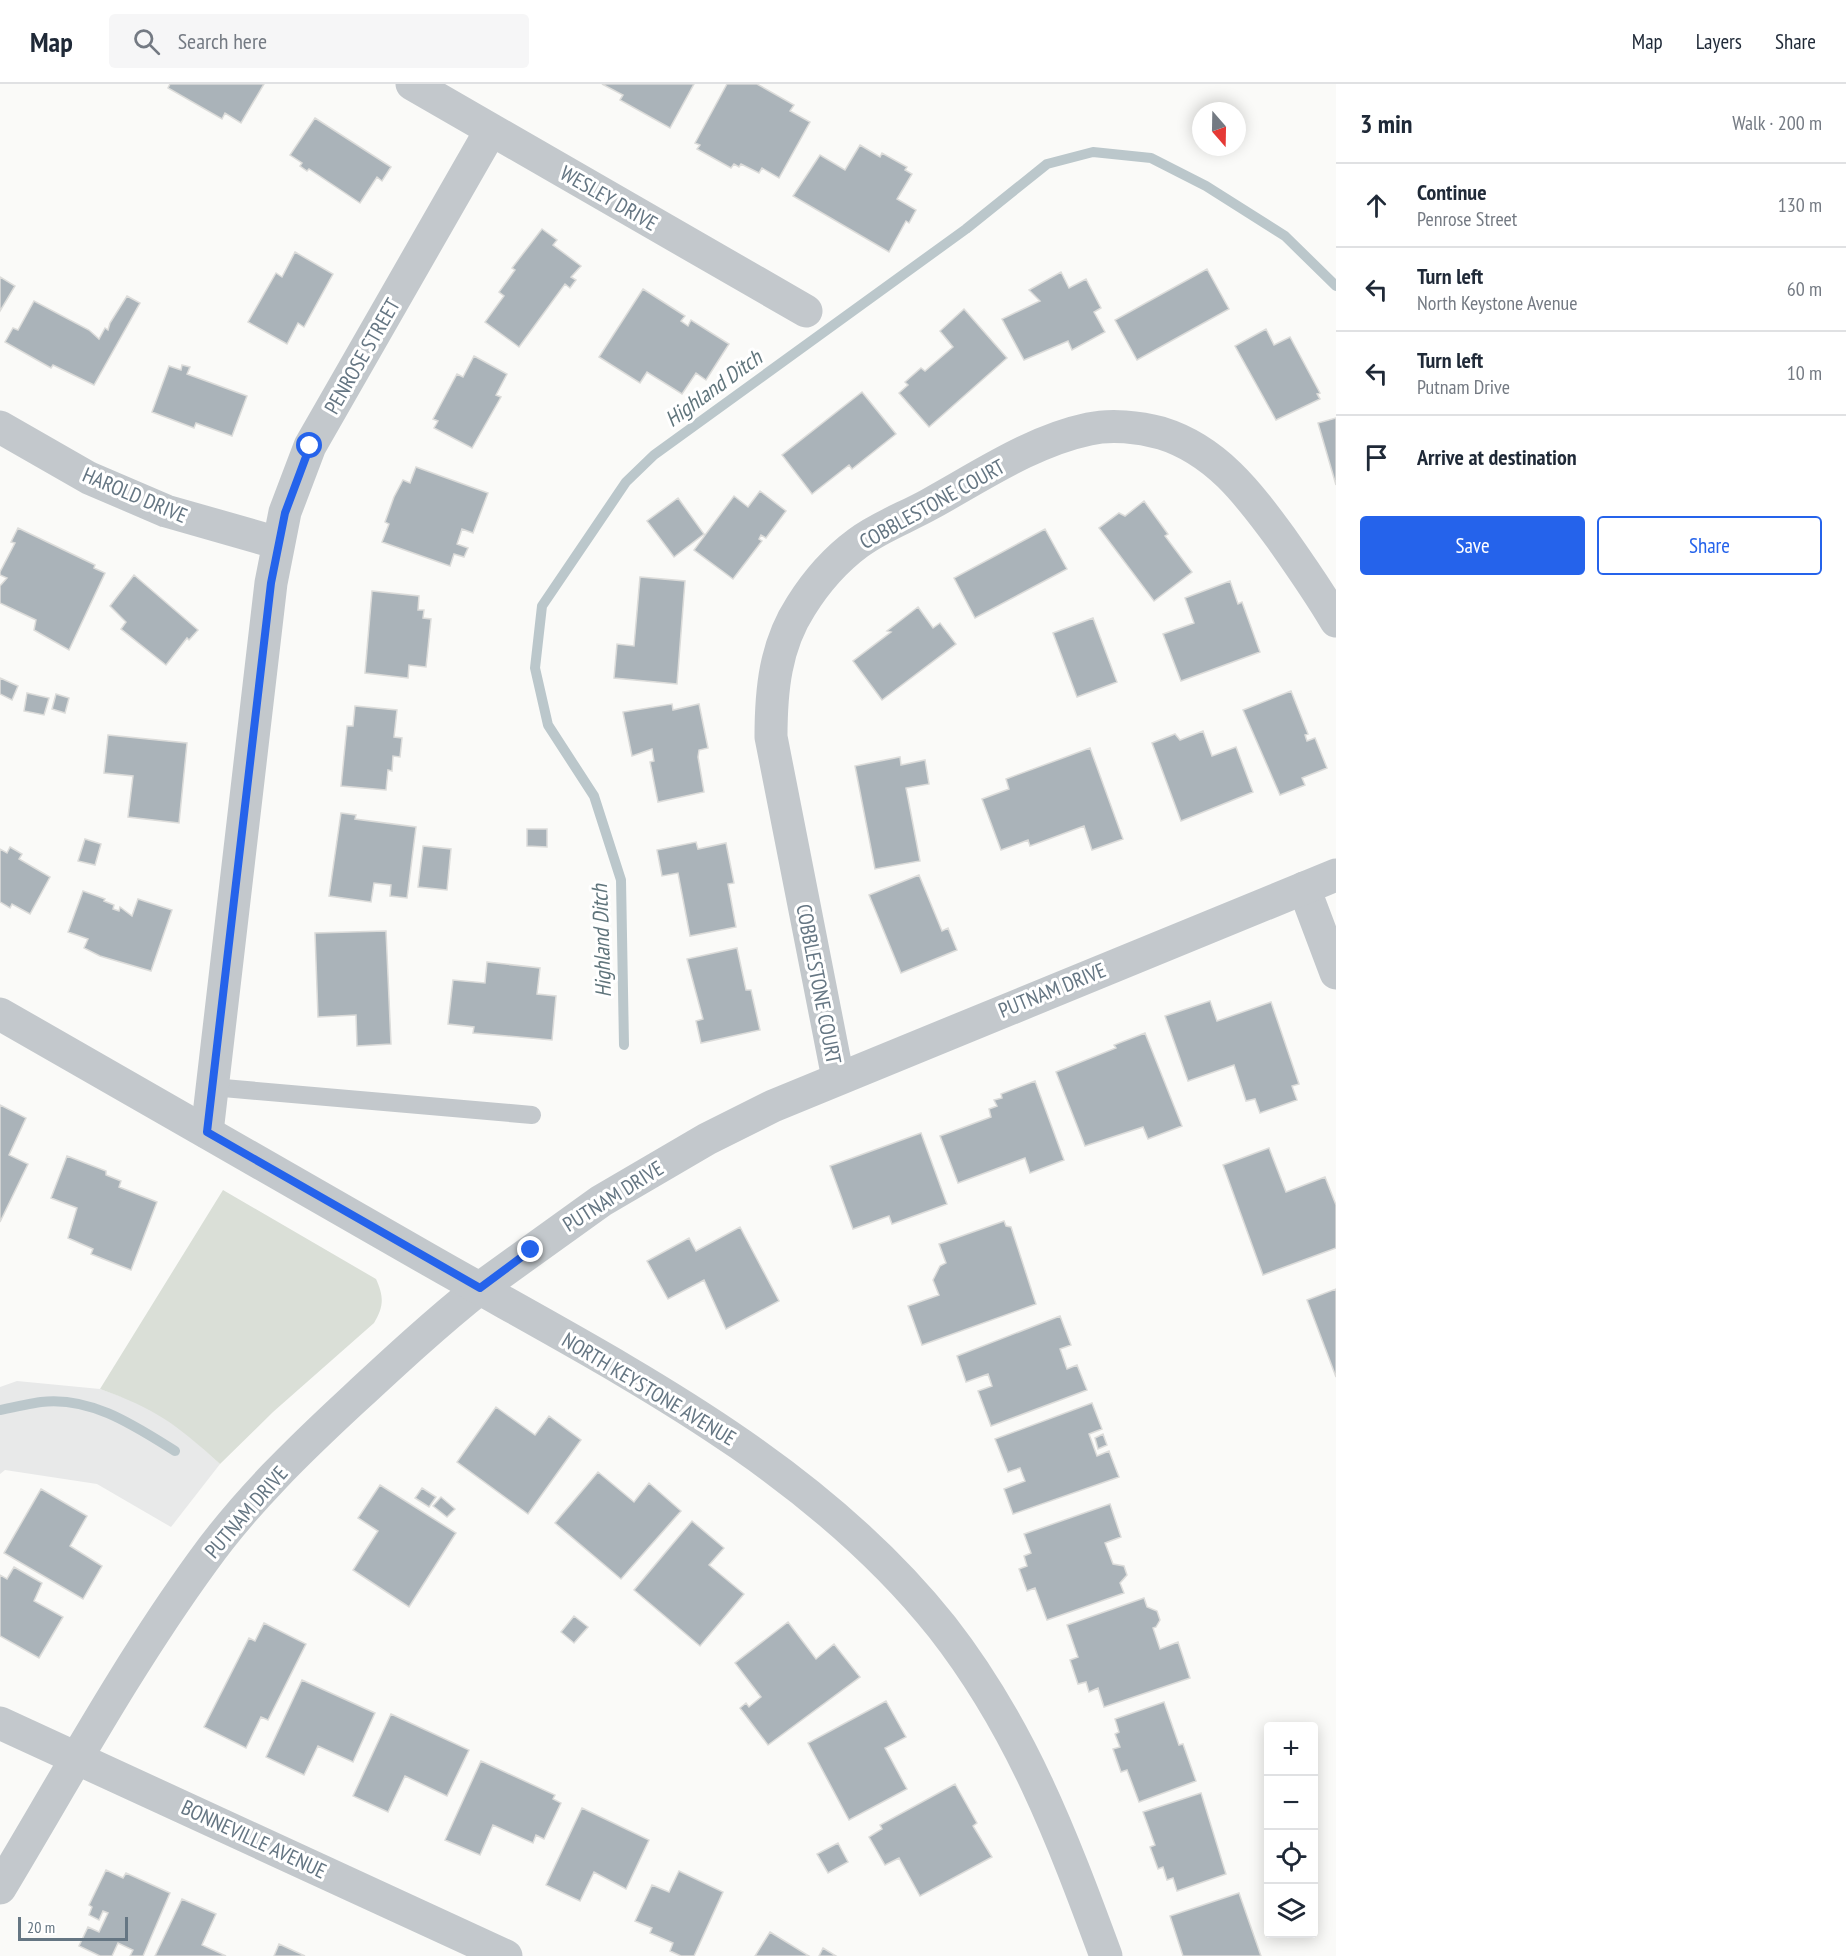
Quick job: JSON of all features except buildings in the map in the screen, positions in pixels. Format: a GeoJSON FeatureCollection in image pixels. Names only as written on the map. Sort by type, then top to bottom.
{"type":"FeatureCollection","features":[{"type":"Feature","properties":{"kind":"street","name":"WESLEY DRIVE"},"geometry":{"type":"LineString","coordinates":[[412,84],[806,311]]}},
{"type":"Feature","properties":{"kind":"street","name":"PENROSE STREET"},"geometry":{"type":"LineString","coordinates":[[207,1132],[278,543],[285,513],[310,446],[491,130]]}},
{"type":"Feature","properties":{"kind":"street","name":"HAROLD DRIVE"},"geometry":{"type":"LineString","coordinates":[[0,427],[89,478],[166,511],[278,543]]}},
{"type":"Feature","properties":{"kind":"street","name":"COBBLESTONE COURT"},"geometry":{"type":"LineString","coordinates":[[838,1078],[771,737],[771,690],[782,644],[800,608],[825,573],[859,542],[1049,440],[1091,428],[1129,427],[1160,433],[1189,444],[1216,461],[1256,504],[1304,570],[1336,621]]}},
{"type":"Feature","properties":{"kind":"street","name":"PUTNAM DRIVE"},"geometry":{"type":"LineString","coordinates":[[0,1888],[78,1758],[203,1560],[261,1490],[369,1385],[480,1288],[592,1207],[706,1139],[838,1078],[1336,874]]}},
{"type":"Feature","properties":{"kind":"street"},"geometry":{"type":"LineString","coordinates":[[1304,888],[1336,973]]}},
{"type":"Feature","properties":{"kind":"street","name":"NORTH KEYSTONE AVENUE"},"geometry":{"type":"LineString","coordinates":[[0,1014],[618,1368],[775,1467],[845,1524],[888,1567],[941,1627],[980,1681],[1022,1752],[1059,1830],[1106,1956]]}},
{"type":"Feature","properties":{"kind":"street","name":"BONNEVILLE AVENUE"},"geometry":{"type":"LineString","coordinates":[[0,1723],[506,1956]]}},
{"type":"Feature","properties":{"kind":"lane"},"geometry":{"type":"LineString","coordinates":[[212,1087],[532,1114]]}},
{"type":"Feature","properties":{"kind":"shaded area"},"geometry":{"type":"Polygon","coordinates":[[[223,1190],[376,1279],[382,1301],[374,1323],[273,1412],[220,1464],[191,1438],[164,1419],[100,1389],[223,1190]]]}},
{"type":"Feature","properties":{"kind":"shaded area"},"geometry":{"type":"Polygon","coordinates":[[[17,1381],[100,1389],[142,1404],[176,1424],[220,1464],[171,1527],[97,1484],[5,1470],[0,1474],[0,1387],[17,1381]]]}},
{"type":"Feature","properties":{"kind":"waterway","name":"Highland Ditch"},"geometry":{"type":"LineString","coordinates":[[624,1045],[621,880],[594,796],[548,725],[535,668],[542,606],[626,482],[654,455],[966,229],[1047,164],[1093,152],[1151,158],[1206,186],[1285,236],[1336,286]]}},
{"type":"Feature","properties":{"kind":"waterway","name":"Highland Ditch"},"geometry":{"type":"LineString","coordinates":[[0,1410],[59,1401],[95,1408],[128,1423],[175,1451]]}},
{"type":"Feature","properties":{"kind":"route"},"geometry":{"type":"LineString","coordinates":[[310,446],[285,513],[271,583],[207,1132],[480,1288],[531,1250]]}}]}
